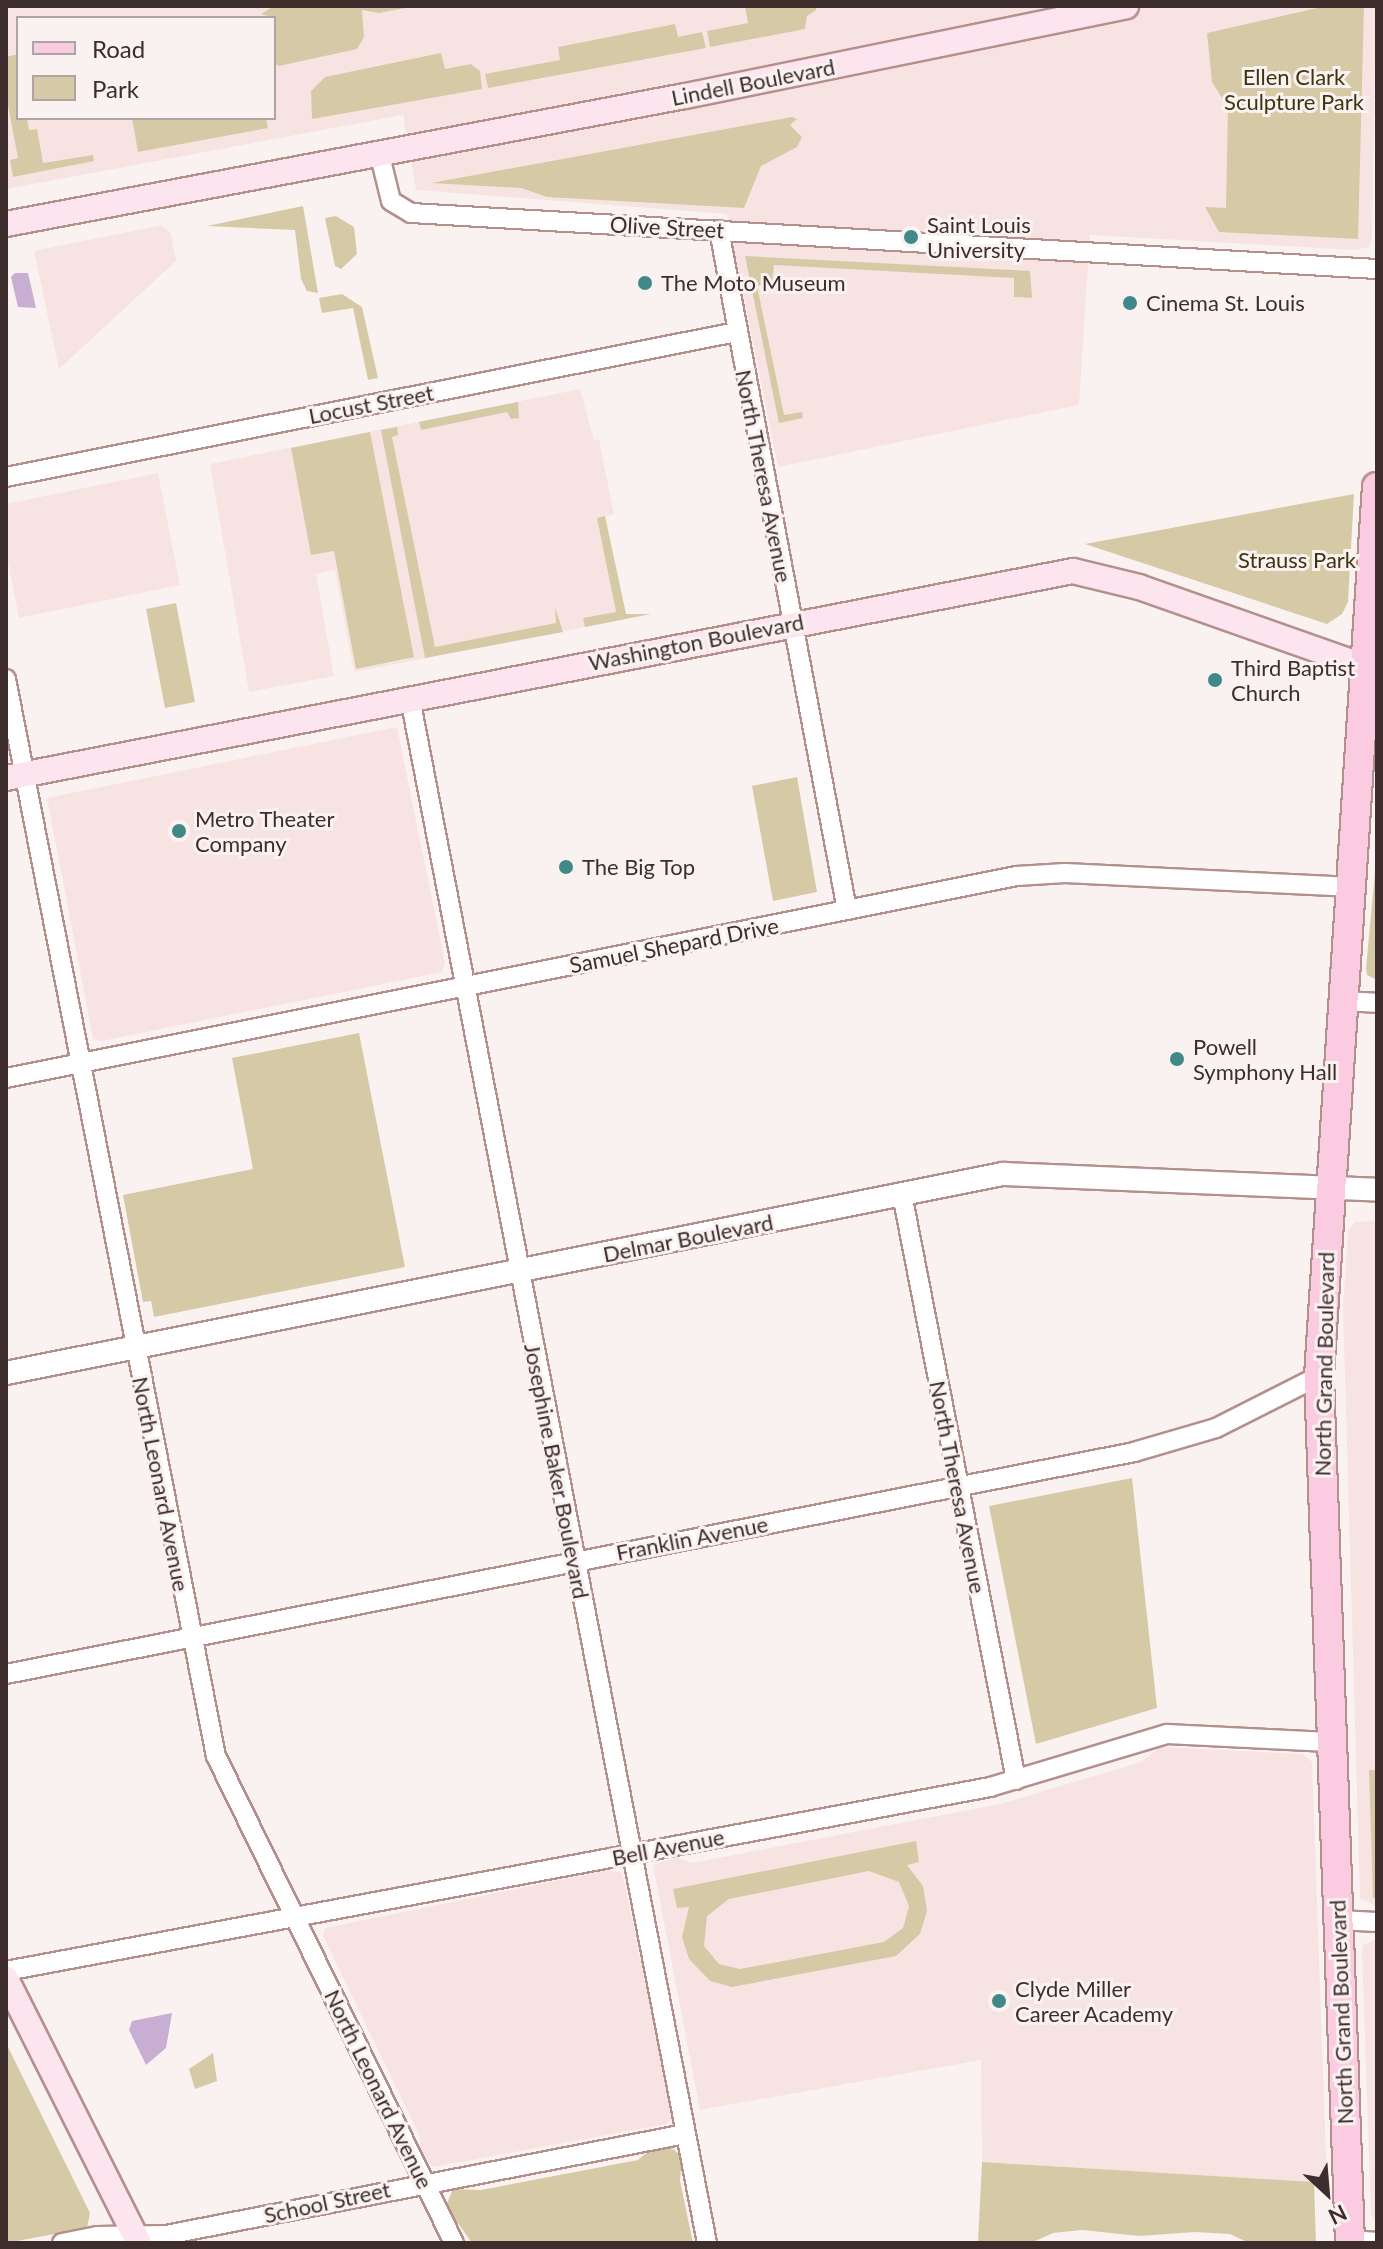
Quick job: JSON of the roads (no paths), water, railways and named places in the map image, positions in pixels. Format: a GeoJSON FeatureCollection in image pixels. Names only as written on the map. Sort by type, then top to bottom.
{"type":"FeatureCollection","features":[{"type":"Feature","properties":{"kind":"main road","name":"Lindell Boulevard"},"geometry":{"type":"LineString","coordinates":[[379,152],[685,96],[1126,6]]}},
{"type":"Feature","properties":{"kind":"main road"},"geometry":{"type":"LineString","coordinates":[[6,224],[379,152]]}},
{"type":"Feature","properties":{"kind":"main road","name":"North Grand Boulevard"},"geometry":{"type":"LineString","coordinates":[[1359,2242],[1329,1742],[1319,1376],[1348,887],[1370,668],[1377,487]]}},
{"type":"Feature","properties":{"kind":"main road","name":"Washington Boulevard"},"geometry":{"type":"LineString","coordinates":[[15,777],[791,623],[1073,571],[1091,572],[1370,668]]}},
{"type":"Feature","properties":{"kind":"main road"},"geometry":{"type":"LineString","coordinates":[[6,1979],[137,2239]]}},
{"type":"Feature","properties":{"kind":"street","name":"Olive Street"},"geometry":{"type":"LineString","coordinates":[[379,152],[389,196],[403,211],[1377,269]]}},
{"type":"Feature","properties":{"kind":"street","name":"North Theresa Avenue"},"geometry":{"type":"LineString","coordinates":[[719,230],[847,910]]}},
{"type":"Feature","properties":{"kind":"street","name":"Locust Street"},"geometry":{"type":"LineString","coordinates":[[6,477],[736,332]]}},
{"type":"Feature","properties":{"kind":"street","name":"North Leonard Avenue"},"geometry":{"type":"LineString","coordinates":[[6,679],[15,777],[78,1064],[216,1756],[454,2243]]}},
{"type":"Feature","properties":{"kind":"street","name":"Josephine Baker Boulevard"},"geometry":{"type":"LineString","coordinates":[[410,698],[517,1272],[707,2243]]}},
{"type":"Feature","properties":{"kind":"street","name":"Samuel Shepard Drive"},"geometry":{"type":"LineString","coordinates":[[6,1078],[847,910],[1049,873],[1348,887]]}},
{"type":"Feature","properties":{"kind":"street"},"geometry":{"type":"LineString","coordinates":[[1341,1001],[1377,1003]]}},
{"type":"Feature","properties":{"kind":"street","name":"Delmar Boulevard"},"geometry":{"type":"LineString","coordinates":[[6,1373],[1022,1172],[1377,1190]]}},
{"type":"Feature","properties":{"kind":"street","name":"North Theresa Avenue"},"geometry":{"type":"LineString","coordinates":[[902,1194],[956,1485],[1016,1780]]}},
{"type":"Feature","properties":{"kind":"street","name":"Franklin Avenue"},"geometry":{"type":"LineString","coordinates":[[6,1674],[190,1634],[1172,1443],[1258,1409],[1319,1376]]}},
{"type":"Feature","properties":{"kind":"street","name":"Bell Avenue"},"geometry":{"type":"LineString","coordinates":[[6,1971],[1016,1780],[1167,1734],[1329,1742]]}},
{"type":"Feature","properties":{"kind":"street"},"geometry":{"type":"LineString","coordinates":[[1338,1920],[1377,1922]]}},
{"type":"Feature","properties":{"kind":"street","name":"School Street"},"geometry":{"type":"LineString","coordinates":[[62,2243],[137,2239],[174,2233],[685,2134]]}},
{"type":"Feature","properties":{"kind":"place","name":"Saint Louis University"},"geometry":{"type":"Point","coordinates":[911,237]}},
{"type":"Feature","properties":{"kind":"place","name":"The Moto Museum"},"geometry":{"type":"Point","coordinates":[645,283]}},
{"type":"Feature","properties":{"kind":"place","name":"Cinema St. Louis"},"geometry":{"type":"Point","coordinates":[1130,303]}},
{"type":"Feature","properties":{"kind":"place","name":"Third Baptist Church"},"geometry":{"type":"Point","coordinates":[1215,680]}},
{"type":"Feature","properties":{"kind":"place","name":"Metro Theater Company"},"geometry":{"type":"Point","coordinates":[179,831]}},
{"type":"Feature","properties":{"kind":"place","name":"The Big Top"},"geometry":{"type":"Point","coordinates":[566,867]}},
{"type":"Feature","properties":{"kind":"place","name":"Powell Symphony Hall"},"geometry":{"type":"Point","coordinates":[1177,1059]}},
{"type":"Feature","properties":{"kind":"place","name":"Clyde Miller Career Academy"},"geometry":{"type":"Point","coordinates":[999,2001]}},
{"type":"Feature","properties":{"kind":"park label","name":"Ellen Clark Sculpture Park"},"geometry":{"type":"Point","coordinates":[1294,88]}},
{"type":"Feature","properties":{"kind":"park label","name":"Strauss Park"},"geometry":{"type":"Point","coordinates":[1297,560]}}]}
